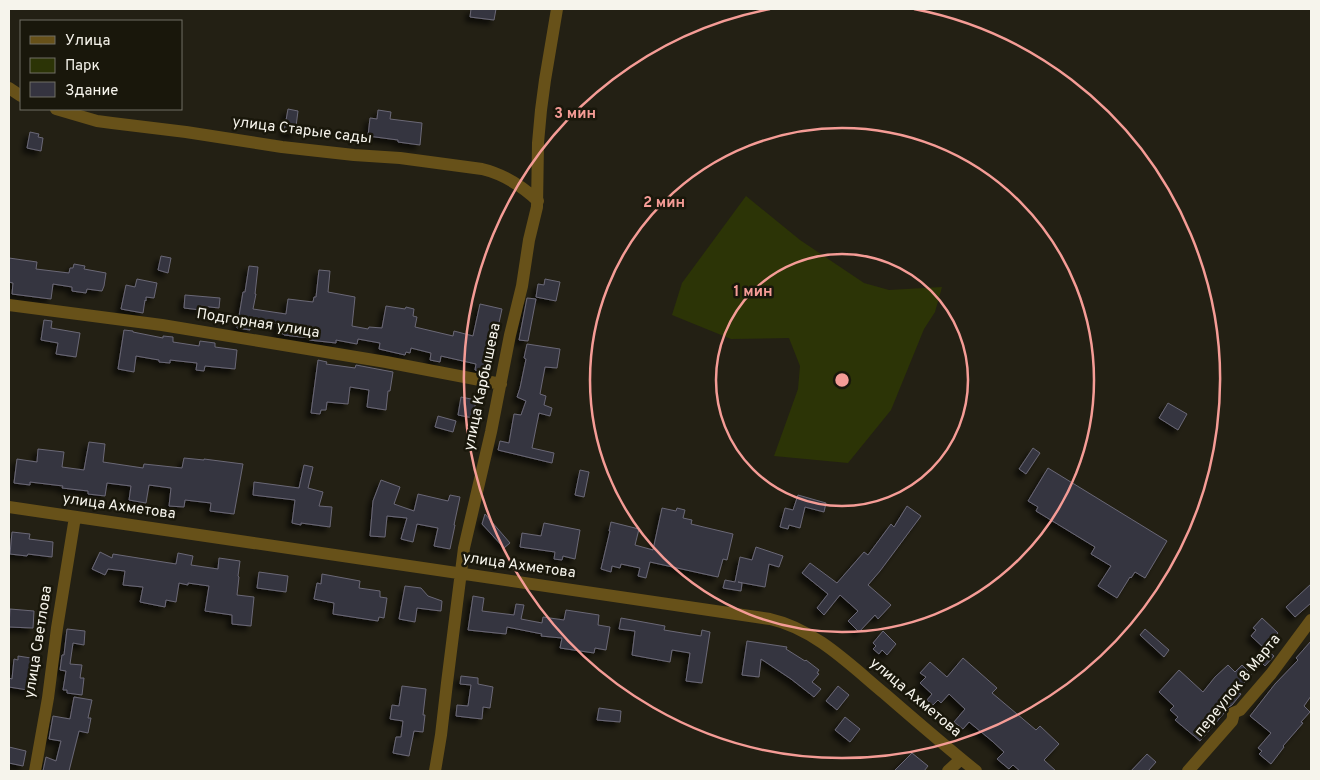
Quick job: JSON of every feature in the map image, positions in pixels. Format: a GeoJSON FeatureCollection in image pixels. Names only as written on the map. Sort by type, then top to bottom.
{"type":"FeatureCollection","features":[{"type":"Feature","properties":{"kind":"street","name":"улица Карбышева"},"geometry":{"type":"LineString","coordinates":[[435,771],[464,548],[522,286],[529,240],[538,201],[538,143],[545,80],[557,9]]}},
{"type":"Feature","properties":{"kind":"street"},"geometry":{"type":"LineString","coordinates":[[9,88],[20,95]]}},
{"type":"Feature","properties":{"kind":"street","name":"улица Старые сады"},"geometry":{"type":"LineString","coordinates":[[60,110],[104,122],[186,132],[282,147],[400,158],[482,169],[494,172],[513,182],[538,201]]}},
{"type":"Feature","properties":{"kind":"street","name":"Подгорная улица"},"geometry":{"type":"LineString","coordinates":[[9,305],[162,325],[386,362],[501,384]]}},
{"type":"Feature","properties":{"kind":"street","name":"улица Ахметова"},"geometry":{"type":"LineString","coordinates":[[9,507],[784,623],[810,635],[853,667],[976,771]]}},
{"type":"Feature","properties":{"kind":"street","name":"улица Светлова"},"geometry":{"type":"LineString","coordinates":[[35,771],[75,517]]}},
{"type":"Feature","properties":{"kind":"street","name":"переулок 8 Марта"},"geometry":{"type":"LineString","coordinates":[[1188,771],[1232,722],[1232,713],[1240,710],[1271,674],[1311,620]]}},
{"type":"Feature","properties":{"kind":"street"},"geometry":{"type":"LineString","coordinates":[[948,771],[961,759]]}},
{"type":"Feature","properties":{"kind":"green space"},"geometry":{"type":"Polygon","coordinates":[[[746,196],[800,240],[864,283],[889,290],[942,287],[935,312],[924,329],[891,410],[848,463],[774,456],[798,389],[800,366],[789,338],[731,339],[672,315],[682,283],[746,196]]]}},
{"type":"Feature","properties":{"kind":"building"},"geometry":{"type":"Polygon","coordinates":[[[471,9],[496,9],[494,20],[470,17],[471,9]]]}},
{"type":"Feature","properties":{"kind":"building"},"geometry":{"type":"Polygon","coordinates":[[[288,109],[298,111],[295,134],[284,132],[288,109]]]}},
{"type":"Feature","properties":{"kind":"building"},"geometry":{"type":"Polygon","coordinates":[[[378,110],[391,112],[390,119],[422,123],[420,145],[368,136],[370,118],[377,119],[378,110]]]}},
{"type":"Feature","properties":{"kind":"building"},"geometry":{"type":"Polygon","coordinates":[[[30,132],[39,134],[38,137],[43,138],[41,151],[27,148],[30,132]]]}},
{"type":"Feature","properties":{"kind":"building"},"geometry":{"type":"Polygon","coordinates":[[[161,256],[171,258],[168,273],[158,270],[161,256]]]}},
{"type":"Feature","properties":{"kind":"building"},"geometry":{"type":"Polygon","coordinates":[[[9,258],[37,262],[36,269],[69,273],[70,268],[73,268],[74,264],[85,266],[84,269],[106,273],[104,286],[102,291],[87,289],[86,293],[72,291],[72,287],[53,284],[51,299],[12,294],[13,283],[9,282],[9,258]]]}},
{"type":"Feature","properties":{"kind":"building"},"geometry":{"type":"Polygon","coordinates":[[[249,266],[258,267],[253,309],[286,314],[288,299],[313,302],[314,297],[316,297],[319,270],[330,271],[328,292],[355,297],[352,326],[368,329],[369,327],[382,328],[386,306],[405,309],[406,307],[414,309],[413,316],[417,317],[415,327],[453,336],[454,331],[473,336],[480,304],[502,309],[488,373],[475,370],[476,364],[441,356],[440,362],[430,360],[431,353],[411,348],[410,353],[406,352],[405,355],[379,349],[380,343],[358,339],[357,344],[336,340],[336,343],[284,335],[278,333],[279,324],[251,320],[250,330],[237,328],[249,266]]]}},
{"type":"Feature","properties":{"kind":"building"},"geometry":{"type":"Polygon","coordinates":[[[137,279],[157,283],[154,298],[146,297],[143,313],[121,309],[126,285],[135,287],[137,279]]]}},
{"type":"Feature","properties":{"kind":"building"},"geometry":{"type":"Polygon","coordinates":[[[545,279],[560,282],[556,301],[536,297],[538,284],[544,285],[545,279]]]}},
{"type":"Feature","properties":{"kind":"building"},"geometry":{"type":"Polygon","coordinates":[[[185,295],[220,298],[219,308],[201,306],[201,310],[184,308],[185,295]]]}},
{"type":"Feature","properties":{"kind":"building"},"geometry":{"type":"Polygon","coordinates":[[[527,298],[536,299],[528,341],[519,340],[527,298]]]}},
{"type":"Feature","properties":{"kind":"building"},"geometry":{"type":"Polygon","coordinates":[[[44,320],[52,321],[51,328],[80,333],[76,357],[56,354],[58,343],[41,340],[44,320]]]}},
{"type":"Feature","properties":{"kind":"building"},"geometry":{"type":"Polygon","coordinates":[[[124,330],[163,338],[163,336],[173,337],[173,342],[199,346],[200,341],[215,343],[215,347],[237,350],[235,369],[205,366],[204,371],[196,370],[197,363],[170,360],[170,363],[159,362],[159,360],[136,356],[134,372],[118,369],[124,330]]]}},
{"type":"Feature","properties":{"kind":"building"},"geometry":{"type":"Polygon","coordinates":[[[527,344],[560,349],[557,368],[545,367],[540,394],[546,396],[544,405],[552,408],[550,416],[539,413],[532,448],[554,453],[552,463],[498,450],[500,441],[509,443],[514,414],[521,415],[526,401],[517,397],[526,359],[524,358],[527,344]]]}},
{"type":"Feature","properties":{"kind":"building"},"geometry":{"type":"Polygon","coordinates":[[[318,360],[327,362],[326,364],[355,368],[356,365],[393,372],[386,410],[367,407],[369,390],[350,387],[348,404],[327,402],[326,410],[321,410],[320,414],[311,413],[318,360]]]}},
{"type":"Feature","properties":{"kind":"building"},"geometry":{"type":"Polygon","coordinates":[[[461,397],[476,400],[473,418],[458,415],[461,397]]]}},
{"type":"Feature","properties":{"kind":"building"},"geometry":{"type":"Polygon","coordinates":[[[1168,403],[1187,414],[1178,430],[1159,418],[1168,403]]]}},
{"type":"Feature","properties":{"kind":"building"},"geometry":{"type":"Polygon","coordinates":[[[438,416],[456,421],[453,432],[435,427],[438,416]]]}},
{"type":"Feature","properties":{"kind":"building"},"geometry":{"type":"Polygon","coordinates":[[[89,442],[105,444],[103,462],[143,468],[144,464],[182,468],[184,458],[243,464],[234,514],[210,511],[211,503],[185,500],[184,507],[169,506],[171,488],[149,485],[146,503],[129,500],[131,486],[107,483],[105,496],[88,494],[88,491],[62,488],[63,486],[30,482],[30,485],[14,483],[17,459],[37,462],[38,449],[64,452],[62,467],[84,470],[89,442]]]}},
{"type":"Feature","properties":{"kind":"building"},"geometry":{"type":"Polygon","coordinates":[[[1033,448],[1040,453],[1026,474],[1019,469],[1033,448]]]}},
{"type":"Feature","properties":{"kind":"building"},"geometry":{"type":"Polygon","coordinates":[[[304,465],[313,467],[308,488],[323,492],[319,506],[332,507],[330,527],[292,523],[295,500],[253,495],[254,482],[299,488],[304,465]]]}},
{"type":"Feature","properties":{"kind":"building"},"geometry":{"type":"Polygon","coordinates":[[[1048,468],[1167,541],[1145,578],[1135,572],[1117,598],[1098,586],[1111,566],[1091,554],[1095,547],[1036,511],[1038,507],[1028,501],[1048,468]]]}},
{"type":"Feature","properties":{"kind":"building"},"geometry":{"type":"Polygon","coordinates":[[[580,470],[589,472],[584,497],[575,495],[580,470]]]}},
{"type":"Feature","properties":{"kind":"building"},"geometry":{"type":"Polygon","coordinates":[[[381,480],[400,487],[394,504],[414,511],[418,494],[448,501],[450,495],[460,497],[450,549],[434,546],[438,528],[417,524],[413,542],[401,539],[407,518],[387,516],[385,537],[370,536],[373,501],[381,480]]]}},
{"type":"Feature","properties":{"kind":"building"},"geometry":{"type":"Polygon","coordinates":[[[798,495],[826,503],[824,512],[805,507],[800,528],[789,525],[788,529],[780,527],[785,508],[793,510],[798,495]]]}},
{"type":"Feature","properties":{"kind":"building"},"geometry":{"type":"Polygon","coordinates":[[[907,506],[921,516],[868,585],[891,605],[878,619],[875,615],[859,632],[848,621],[858,611],[840,595],[824,615],[817,608],[828,594],[802,573],[810,563],[837,583],[864,552],[868,555],[891,524],[894,527],[907,506]]]}},
{"type":"Feature","properties":{"kind":"building"},"geometry":{"type":"Polygon","coordinates":[[[662,508],[676,511],[677,508],[685,510],[683,518],[692,520],[691,524],[733,534],[727,560],[723,559],[718,577],[650,562],[646,578],[638,576],[640,568],[621,564],[620,568],[612,566],[611,572],[601,569],[611,522],[639,529],[635,545],[653,550],[662,508]]]}},
{"type":"Feature","properties":{"kind":"building"},"geometry":{"type":"Polygon","coordinates":[[[485,514],[510,543],[504,548],[482,524],[485,514]]]}},
{"type":"Feature","properties":{"kind":"building"},"geometry":{"type":"Polygon","coordinates":[[[544,523],[580,530],[575,559],[563,556],[562,560],[554,559],[555,552],[520,547],[522,533],[541,536],[544,523]]]}},
{"type":"Feature","properties":{"kind":"building"},"geometry":{"type":"Polygon","coordinates":[[[12,532],[30,534],[29,539],[53,542],[52,557],[10,554],[12,532]]]}},
{"type":"Feature","properties":{"kind":"building"},"geometry":{"type":"Polygon","coordinates":[[[756,547],[783,556],[779,567],[769,564],[765,587],[738,582],[742,583],[741,591],[723,588],[725,580],[735,582],[740,557],[752,560],[756,547]]]}},
{"type":"Feature","properties":{"kind":"building"},"geometry":{"type":"Polygon","coordinates":[[[100,552],[112,558],[113,554],[176,564],[178,553],[193,556],[191,565],[218,569],[219,558],[240,561],[237,595],[254,597],[251,626],[232,624],[232,615],[205,611],[209,586],[179,583],[176,602],[166,600],[165,607],[140,602],[143,587],[123,585],[125,571],[108,569],[105,575],[92,569],[100,552]]]}},
{"type":"Feature","properties":{"kind":"building"},"geometry":{"type":"Polygon","coordinates":[[[259,572],[288,576],[286,592],[257,588],[259,572]]]}},
{"type":"Feature","properties":{"kind":"building"},"geometry":{"type":"Polygon","coordinates":[[[322,574],[360,581],[359,588],[380,591],[380,597],[387,598],[384,618],[379,617],[378,621],[333,614],[334,603],[314,599],[317,583],[321,584],[322,574]]]}},
{"type":"Feature","properties":{"kind":"building"},"geometry":{"type":"Polygon","coordinates":[[[1311,584],[1311,603],[1295,617],[1286,607],[1311,584]]]}},
{"type":"Feature","properties":{"kind":"building"},"geometry":{"type":"Polygon","coordinates":[[[405,586],[421,588],[428,596],[442,601],[441,611],[417,608],[415,622],[399,619],[405,586]]]}},
{"type":"Feature","properties":{"kind":"building"},"geometry":{"type":"Polygon","coordinates":[[[473,596],[484,598],[482,611],[514,615],[516,604],[524,605],[521,619],[542,623],[543,617],[564,620],[566,610],[599,615],[598,625],[610,627],[606,650],[595,648],[594,653],[560,648],[562,638],[541,636],[542,634],[507,627],[506,634],[468,630],[473,596]]]}},
{"type":"Feature","properties":{"kind":"building"},"geometry":{"type":"Polygon","coordinates":[[[10,609],[34,611],[33,628],[9,627],[10,609]]]}},
{"type":"Feature","properties":{"kind":"building"},"geometry":{"type":"Polygon","coordinates":[[[621,618],[665,626],[664,630],[701,636],[702,630],[710,632],[702,683],[686,681],[690,653],[672,650],[670,662],[632,655],[635,631],[619,629],[621,618]]]}},
{"type":"Feature","properties":{"kind":"building"},"geometry":{"type":"Polygon","coordinates":[[[1262,618],[1278,633],[1264,648],[1251,636],[1256,630],[1253,628],[1262,618]]]}},
{"type":"Feature","properties":{"kind":"building"},"geometry":{"type":"Polygon","coordinates":[[[67,629],[85,631],[84,645],[73,643],[70,664],[82,665],[80,678],[84,678],[82,695],[67,693],[67,690],[63,690],[66,671],[60,670],[67,629]]]}},
{"type":"Feature","properties":{"kind":"building"},"geometry":{"type":"Polygon","coordinates":[[[1145,629],[1169,650],[1164,657],[1140,635],[1145,629]]]}},
{"type":"Feature","properties":{"kind":"building"},"geometry":{"type":"Polygon","coordinates":[[[883,631],[896,644],[887,655],[882,650],[879,654],[873,649],[876,646],[873,643],[883,631]]]}},
{"type":"Feature","properties":{"kind":"building"},"geometry":{"type":"Polygon","coordinates":[[[747,641],[787,647],[786,649],[819,670],[817,673],[819,674],[812,682],[821,689],[814,697],[761,659],[759,677],[742,675],[747,641]]]}},
{"type":"Feature","properties":{"kind":"building"},"geometry":{"type":"Polygon","coordinates":[[[1311,641],[1311,696],[1304,706],[1310,712],[1271,764],[1259,754],[1262,751],[1258,748],[1271,733],[1250,716],[1275,684],[1298,660],[1296,658],[1311,641]]]}},
{"type":"Feature","properties":{"kind":"building"},"geometry":{"type":"Polygon","coordinates":[[[1265,648],[1274,656],[1265,666],[1257,658],[1265,648]]]}},
{"type":"Feature","properties":{"kind":"building"},"geometry":{"type":"Polygon","coordinates":[[[18,656],[31,658],[31,661],[37,662],[34,691],[9,687],[9,678],[12,679],[14,659],[18,660],[18,656]]]}},
{"type":"Feature","properties":{"kind":"building"},"geometry":{"type":"Polygon","coordinates":[[[963,658],[997,688],[992,693],[1036,730],[1040,726],[1059,744],[1044,760],[1056,771],[1020,771],[1013,765],[1009,769],[997,759],[1004,752],[992,741],[969,722],[963,729],[954,722],[965,709],[949,694],[941,703],[938,700],[933,705],[927,700],[932,694],[920,683],[926,677],[920,673],[930,662],[947,677],[963,658]]]}},
{"type":"Feature","properties":{"kind":"building"},"geometry":{"type":"Polygon","coordinates":[[[1228,665],[1235,672],[1242,665],[1252,675],[1236,691],[1241,694],[1200,741],[1175,720],[1178,717],[1170,710],[1174,706],[1159,692],[1179,670],[1203,692],[1228,665]]]}},
{"type":"Feature","properties":{"kind":"building"},"geometry":{"type":"Polygon","coordinates":[[[461,676],[478,678],[478,684],[493,687],[490,708],[483,707],[482,719],[456,716],[457,705],[468,706],[471,685],[460,684],[461,676]]]}},
{"type":"Feature","properties":{"kind":"building"},"geometry":{"type":"Polygon","coordinates":[[[402,686],[426,689],[423,732],[414,731],[409,756],[393,753],[396,737],[401,737],[403,721],[390,719],[392,705],[399,706],[402,686]]]}},
{"type":"Feature","properties":{"kind":"building"},"geometry":{"type":"Polygon","coordinates":[[[838,686],[849,695],[837,710],[826,701],[838,686]]]}},
{"type":"Feature","properties":{"kind":"building"},"geometry":{"type":"Polygon","coordinates":[[[74,697],[92,700],[88,718],[91,718],[88,733],[79,731],[69,771],[43,771],[46,757],[56,761],[61,741],[49,739],[53,716],[70,719],[74,697]]]}},
{"type":"Feature","properties":{"kind":"building"},"geometry":{"type":"Polygon","coordinates":[[[599,708],[621,711],[620,722],[597,720],[599,708]]]}},
{"type":"Feature","properties":{"kind":"building"},"geometry":{"type":"Polygon","coordinates":[[[845,717],[860,729],[850,742],[835,730],[845,717]]]}},
{"type":"Feature","properties":{"kind":"building"},"geometry":{"type":"Polygon","coordinates":[[[9,747],[26,751],[23,766],[9,763],[9,747]]]}},
{"type":"Feature","properties":{"kind":"building"},"geometry":{"type":"Polygon","coordinates":[[[912,753],[928,766],[924,771],[894,771],[912,753]]]}},
{"type":"Feature","properties":{"kind":"building"},"geometry":{"type":"Polygon","coordinates":[[[1147,754],[1156,762],[1148,771],[1131,771],[1147,754]]]}}]}
